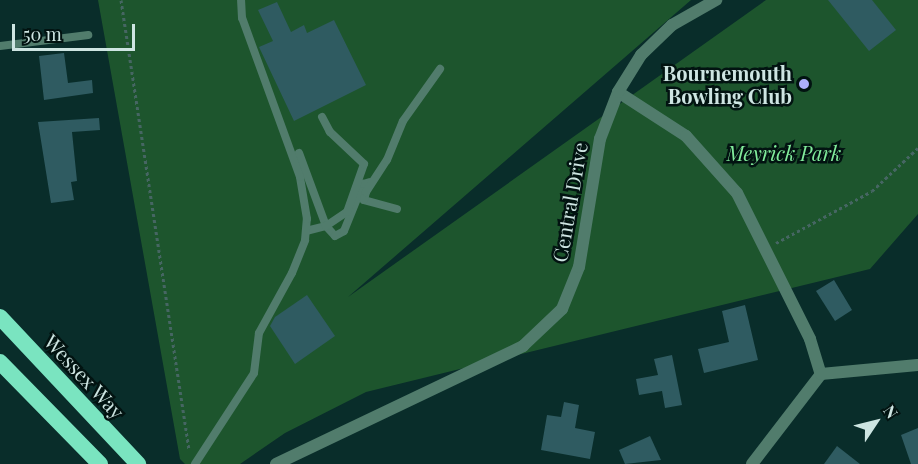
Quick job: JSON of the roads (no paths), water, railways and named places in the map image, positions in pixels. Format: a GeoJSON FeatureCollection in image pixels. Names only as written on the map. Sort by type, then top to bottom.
{"type":"FeatureCollection","features":[{"type":"Feature","properties":{"kind":"highway","name":"Wessex Way"},"geometry":{"type":"LineString","coordinates":[[0,317],[138,464]]}},
{"type":"Feature","properties":{"kind":"highway"},"geometry":{"type":"LineString","coordinates":[[0,362],[100,464]]}},
{"type":"Feature","properties":{"kind":"street","name":"Central Drive"},"geometry":{"type":"LineString","coordinates":[[276,464],[523,346],[562,309],[579,267],[600,140],[618,92],[641,55],[672,25],[716,0]]}},
{"type":"Feature","properties":{"kind":"street"},"geometry":{"type":"LineString","coordinates":[[618,92],[686,136],[712,162],[737,193],[763,250],[810,339],[821,374]]}},
{"type":"Feature","properties":{"kind":"street"},"geometry":{"type":"LineString","coordinates":[[752,464],[821,374],[918,364]]}},
{"type":"Feature","properties":{"kind":"lane"},"geometry":{"type":"LineString","coordinates":[[195,464],[254,373],[259,333],[292,273],[306,231],[300,177],[242,18],[242,0]]}},
{"type":"Feature","properties":{"kind":"lane"},"geometry":{"type":"LineString","coordinates":[[0,46],[88,35]]}},
{"type":"Feature","properties":{"kind":"lane"},"geometry":{"type":"LineString","coordinates":[[398,210],[364,200],[370,182],[387,160],[403,121],[440,69]]}},
{"type":"Feature","properties":{"kind":"lane"},"geometry":{"type":"LineString","coordinates":[[306,231],[326,226],[347,212],[364,164],[330,132],[322,117]]}},
{"type":"Feature","properties":{"kind":"lane"},"geometry":{"type":"LineString","coordinates":[[299,153],[326,226],[335,236],[344,231],[363,184],[370,182]]}},
{"type":"Feature","properties":{"kind":"place","name":"Bournemouth Bowling Club"},"geometry":{"type":"Point","coordinates":[804,84]}},
{"type":"Feature","properties":{"kind":"park label","name":"Meyrick Park"},"geometry":{"type":"Point","coordinates":[784,152]}}]}
